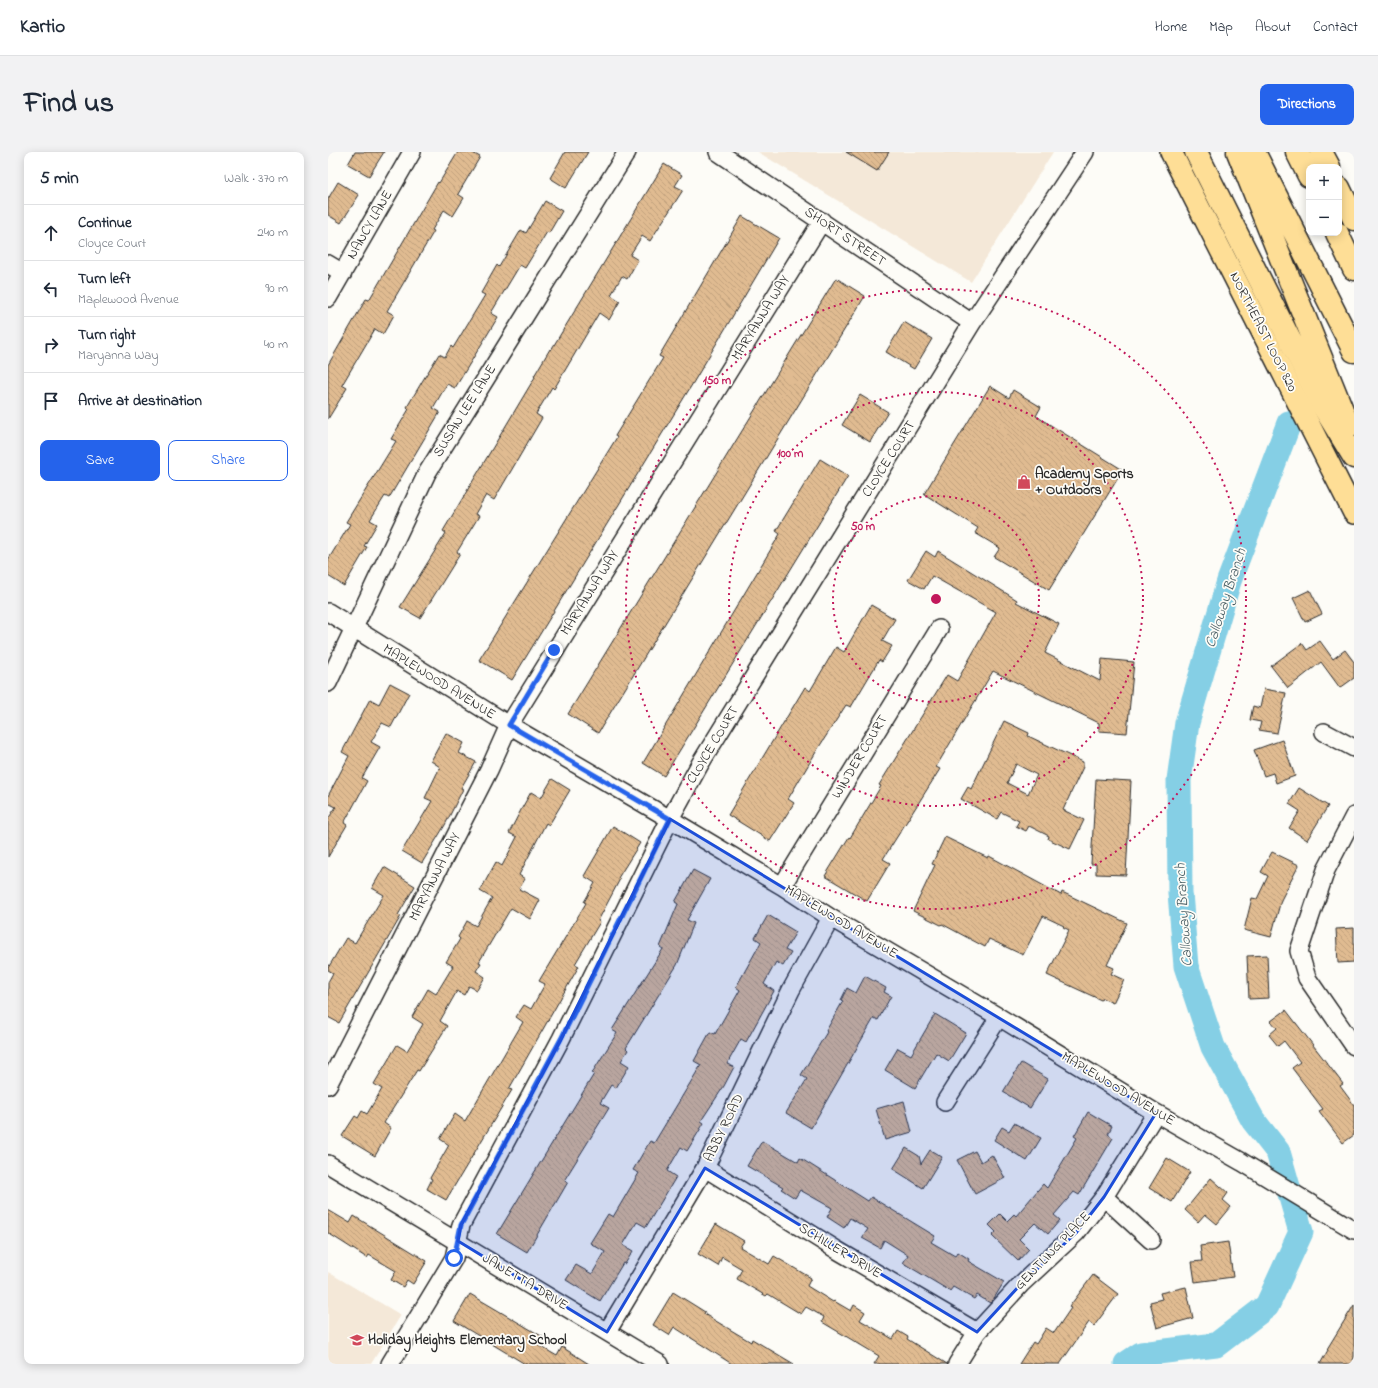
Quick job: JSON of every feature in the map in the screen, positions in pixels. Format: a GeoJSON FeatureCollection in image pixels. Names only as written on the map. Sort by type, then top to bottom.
{"type":"FeatureCollection","features":[{"type":"Feature","properties":{"kind":"highway"},"geometry":{"type":"LineString","coordinates":[[1196,152],[1323,406],[1354,457]]}},
{"type":"Feature","properties":{"kind":"highway"},"geometry":{"type":"LineString","coordinates":[[1238,152],[1354,440]]}},
{"type":"Feature","properties":{"kind":"highway"},"geometry":{"type":"LineString","coordinates":[[1254,152],[1354,352]]}},
{"type":"Feature","properties":{"kind":"highway"},"geometry":{"type":"LineString","coordinates":[[1297,152],[1306,170]]}},
{"type":"Feature","properties":{"kind":"highway"},"geometry":{"type":"LineString","coordinates":[[1321,152],[1327,164]]}},
{"type":"Feature","properties":{"kind":"highway"},"geometry":{"type":"LineString","coordinates":[[1342,194],[1354,219]]}},
{"type":"Feature","properties":{"kind":"highway"},"geometry":{"type":"LineString","coordinates":[[1338,236],[1354,269]]}},
{"type":"Feature","properties":{"kind":"main road","name":"NORTHEAST LOOP 820"},"geometry":{"type":"LineString","coordinates":[[1171,152],[1354,513]]}},
{"type":"Feature","properties":{"kind":"street","name":"NANCY LANE"},"geometry":{"type":"LineString","coordinates":[[328,298],[412,152]]}},
{"type":"Feature","properties":{"kind":"street","name":"SUSAN LEE LANE"},"geometry":{"type":"LineString","coordinates":[[328,683],[427,473],[627,152]]}},
{"type":"Feature","properties":{"kind":"street","name":"SHORT STREET"},"geometry":{"type":"LineString","coordinates":[[718,152],[972,323]]}},
{"type":"Feature","properties":{"kind":"street","name":"CLOYCE COURT"},"geometry":{"type":"LineString","coordinates":[[390,1364],[454,1258],[461,1225],[561,1039],[670,819],[700,764],[972,323],[1085,152]]}},
{"type":"Feature","properties":{"kind":"street","name":"MARYANNA WAY"},"geometry":{"type":"LineString","coordinates":[[328,1085],[489,770],[509,725],[822,221]]}},
{"type":"Feature","properties":{"kind":"street"},"geometry":{"type":"LineString","coordinates":[[328,264],[343,272]]}},
{"type":"Feature","properties":{"kind":"street","name":"MAPLEWOOD AVENUE"},"geometry":{"type":"LineString","coordinates":[[328,612],[509,725],[782,886],[831,918],[1156,1113],[1242,1162],[1349,1228]]}},
{"type":"Feature","properties":{"kind":"street","name":"WINDER COURT"},"geometry":{"type":"LineString","coordinates":[[782,886],[939,629]]}},
{"type":"Feature","properties":{"kind":"street"},"geometry":{"type":"LineString","coordinates":[[1324,732],[1354,748]]}},
{"type":"Feature","properties":{"kind":"street"},"geometry":{"type":"LineString","coordinates":[[1354,816],[1326,870],[1299,951],[1307,978],[1354,1046]]}},
{"type":"Feature","properties":{"kind":"street","name":"ABBY ROAD"},"geometry":{"type":"LineString","coordinates":[[607,1332],[705,1168],[791,990],[831,918]]}},
{"type":"Feature","properties":{"kind":"street"},"geometry":{"type":"LineString","coordinates":[[945,1102],[998,1017]]}},
{"type":"Feature","properties":{"kind":"street","name":"GENTLING PLACE"},"geometry":{"type":"LineString","coordinates":[[957,1364],[977,1332],[1021,1284],[1076,1233],[1104,1197],[1156,1113]]}},
{"type":"Feature","properties":{"kind":"street","name":"JANETTA DRIVE"},"geometry":{"type":"LineString","coordinates":[[328,1164],[660,1364]]}},
{"type":"Feature","properties":{"kind":"street","name":"SCHILLER DRIVE"},"geometry":{"type":"LineString","coordinates":[[705,1168],[836,1250],[977,1332]]}},
{"type":"Feature","properties":{"kind":"street"},"geometry":{"type":"LineString","coordinates":[[1104,1197],[1151,1240]]}},
{"type":"Feature","properties":{"kind":"highlighted area"},"geometry":{"type":"Polygon","coordinates":[[[670,819],[1156,1113],[1104,1197],[1076,1233],[1021,1284],[977,1332],[705,1168],[607,1332],[458,1241],[461,1225],[561,1039],[670,819]]]}},
{"type":"Feature","properties":{"kind":"shaded area"},"geometry":{"type":"Polygon","coordinates":[[[758,152],[1053,152],[971,282],[758,152]]]}},
{"type":"Feature","properties":{"kind":"shaded area","name":"Holiday Heights Elementary School"},"geometry":{"type":"Polygon","coordinates":[[[328,1272],[401,1315],[371,1364],[328,1364],[328,1272]]]}},
{"type":"Feature","properties":{"kind":"building"},"geometry":{"type":"Polygon","coordinates":[[[355,152],[384,152],[369,176],[348,164],[355,152]]]}},
{"type":"Feature","properties":{"kind":"building"},"geometry":{"type":"Polygon","coordinates":[[[458,152],[471,152],[480,157],[458,194],[464,198],[453,216],[444,210],[432,230],[434,231],[387,311],[394,315],[383,334],[375,329],[342,385],[347,388],[328,419],[328,365],[366,299],[369,300],[438,182],[439,183],[458,152]]]}},
{"type":"Feature","properties":{"kind":"building"},"geometry":{"type":"Polygon","coordinates":[[[565,152],[588,152],[566,188],[550,178],[565,152]]]}},
{"type":"Feature","properties":{"kind":"building"},"geometry":{"type":"Polygon","coordinates":[[[846,152],[889,152],[877,171],[846,152]]]}},
{"type":"Feature","properties":{"kind":"building"},"geometry":{"type":"Polygon","coordinates":[[[664,164],[682,175],[675,186],[683,190],[650,241],[642,236],[630,255],[638,260],[627,279],[622,276],[611,295],[620,301],[609,320],[599,313],[554,389],[552,387],[536,414],[542,418],[494,500],[486,495],[475,514],[479,516],[457,552],[460,554],[420,618],[400,607],[446,533],[443,531],[535,377],[534,376],[550,349],[551,350],[664,164]]]}},
{"type":"Feature","properties":{"kind":"building"},"geometry":{"type":"Polygon","coordinates":[[[338,182],[359,195],[341,223],[328,215],[328,199],[338,182]]]}},
{"type":"Feature","properties":{"kind":"building"},"geometry":{"type":"Polygon","coordinates":[[[545,201],[562,211],[525,268],[520,265],[491,313],[498,317],[455,388],[447,384],[433,408],[440,412],[389,498],[385,496],[370,520],[377,524],[364,546],[367,547],[344,586],[328,576],[328,560],[350,524],[346,522],[396,441],[391,439],[409,409],[407,407],[439,354],[445,357],[451,346],[453,348],[485,295],[481,293],[497,265],[499,267],[521,230],[526,233],[545,201]]]}},
{"type":"Feature","properties":{"kind":"building"},"geometry":{"type":"Polygon","coordinates":[[[742,216],[779,238],[693,383],[512,680],[479,660],[617,437],[615,436],[663,358],[659,356],[742,216]]]}},
{"type":"Feature","properties":{"kind":"building"},"geometry":{"type":"Polygon","coordinates":[[[836,278],[865,296],[598,733],[568,714],[836,278]]]}},
{"type":"Feature","properties":{"kind":"building"},"geometry":{"type":"Polygon","coordinates":[[[904,322],[932,339],[914,369],[886,352],[904,322]]]}},
{"type":"Feature","properties":{"kind":"building","name":"Academy Sports + Outdoors"},"geometry":{"type":"Polygon","coordinates":[[[990,386],[1009,398],[1013,390],[1041,407],[1036,416],[1123,470],[1049,590],[994,557],[1000,548],[975,533],[978,528],[924,494],[990,386]]]}},
{"type":"Feature","properties":{"kind":"building"},"geometry":{"type":"Polygon","coordinates":[[[860,395],[888,412],[870,442],[842,425],[860,395]]]}},
{"type":"Feature","properties":{"kind":"building"},"geometry":{"type":"Polygon","coordinates":[[[820,459],[848,476],[664,776],[643,763],[780,534],[776,531],[820,459]]]}},
{"type":"Feature","properties":{"kind":"building"},"geometry":{"type":"Polygon","coordinates":[[[926,551],[935,557],[938,551],[1017,600],[1016,602],[1059,624],[1045,653],[1100,681],[1102,659],[1134,662],[1127,733],[1099,731],[1099,723],[993,671],[936,767],[940,769],[883,859],[890,863],[867,901],[825,876],[849,837],[850,838],[881,786],[879,785],[947,675],[957,681],[996,612],[932,576],[924,589],[908,580],[926,551]]]}},
{"type":"Feature","properties":{"kind":"building"},"geometry":{"type":"Polygon","coordinates":[[[1310,590],[1322,614],[1305,622],[1293,598],[1310,590]]]}},
{"type":"Feature","properties":{"kind":"building"},"geometry":{"type":"Polygon","coordinates":[[[871,605],[895,619],[882,641],[892,646],[882,662],[879,660],[851,707],[846,705],[819,747],[788,799],[794,803],[770,841],[728,815],[805,687],[810,691],[836,647],[844,652],[871,605]]]}},
{"type":"Feature","properties":{"kind":"building"},"geometry":{"type":"Polygon","coordinates":[[[1320,641],[1333,659],[1345,650],[1354,662],[1354,678],[1340,688],[1321,662],[1288,688],[1271,666],[1302,643],[1307,650],[1320,641]]]}},
{"type":"Feature","properties":{"kind":"building"},"geometry":{"type":"Polygon","coordinates":[[[390,683],[409,693],[391,727],[382,723],[371,742],[380,747],[362,778],[367,781],[344,823],[347,825],[328,857],[328,819],[336,807],[328,803],[328,796],[349,756],[342,752],[370,699],[379,704],[390,683]]]}},
{"type":"Feature","properties":{"kind":"building"},"geometry":{"type":"Polygon","coordinates":[[[1264,689],[1286,693],[1277,733],[1259,730],[1261,722],[1250,720],[1253,706],[1260,708],[1264,689]]]}},
{"type":"Feature","properties":{"kind":"building"},"geometry":{"type":"Polygon","coordinates":[[[1004,721],[1029,733],[1028,736],[1083,762],[1083,767],[1063,810],[1084,820],[1070,849],[1048,839],[1049,836],[1029,826],[1026,831],[1016,826],[1019,821],[1001,812],[997,819],[961,799],[968,787],[971,789],[1004,721]],[[1016,764],[1007,783],[1028,794],[1037,775],[1016,764]]]}},
{"type":"Feature","properties":{"kind":"building"},"geometry":{"type":"Polygon","coordinates":[[[446,733],[464,743],[459,753],[476,762],[461,788],[463,789],[445,825],[422,863],[402,851],[432,801],[425,798],[440,767],[431,761],[446,733]]]}},
{"type":"Feature","properties":{"kind":"building"},"geometry":{"type":"Polygon","coordinates":[[[1282,740],[1295,776],[1276,783],[1273,773],[1264,776],[1254,750],[1282,740]]]}},
{"type":"Feature","properties":{"kind":"building"},"geometry":{"type":"Polygon","coordinates":[[[552,779],[570,790],[549,825],[546,823],[519,875],[525,879],[519,889],[540,900],[530,919],[511,908],[479,962],[481,963],[476,971],[485,977],[477,990],[469,986],[464,995],[457,991],[440,1021],[447,1026],[384,1123],[391,1128],[375,1156],[342,1136],[355,1116],[358,1118],[362,1111],[367,1114],[382,1089],[374,1084],[397,1045],[407,1051],[423,1024],[412,1017],[428,989],[436,994],[453,966],[446,962],[460,939],[458,937],[467,921],[476,926],[492,898],[480,891],[496,862],[502,866],[517,837],[509,833],[522,808],[531,792],[541,798],[552,779]]]}},
{"type":"Feature","properties":{"kind":"building"},"geometry":{"type":"Polygon","coordinates":[[[1096,779],[1131,781],[1126,875],[1096,874],[1096,864],[1091,864],[1096,779]]]}},
{"type":"Feature","properties":{"kind":"building"},"geometry":{"type":"Polygon","coordinates":[[[1299,788],[1328,806],[1307,840],[1289,828],[1300,811],[1289,804],[1299,788]]]}},
{"type":"Feature","properties":{"kind":"building"},"geometry":{"type":"Polygon","coordinates":[[[613,826],[640,843],[618,878],[620,879],[598,921],[600,922],[575,964],[579,966],[509,1089],[512,1090],[446,1200],[427,1189],[432,1179],[430,1178],[449,1145],[440,1139],[455,1114],[465,1121],[523,1022],[516,1017],[524,1005],[531,1009],[545,984],[539,981],[586,903],[584,902],[595,883],[584,876],[613,826]]]}},
{"type":"Feature","properties":{"kind":"building"},"geometry":{"type":"Polygon","coordinates":[[[945,837],[988,858],[989,856],[1061,895],[1062,892],[1127,923],[1107,965],[1114,968],[1111,974],[1124,980],[1113,1003],[1102,998],[1101,1000],[1047,975],[1069,930],[1043,916],[1023,955],[989,939],[985,947],[942,924],[941,925],[913,911],[935,865],[932,864],[945,837]]]}},
{"type":"Feature","properties":{"kind":"building"},"geometry":{"type":"Polygon","coordinates":[[[1272,852],[1299,865],[1281,900],[1271,937],[1244,930],[1252,898],[1257,899],[1268,876],[1261,872],[1272,852]]]}},
{"type":"Feature","properties":{"kind":"building"},"geometry":{"type":"Polygon","coordinates":[[[384,867],[415,886],[398,915],[401,916],[339,1023],[328,1017],[328,982],[333,973],[328,970],[328,968],[346,938],[355,943],[384,895],[372,888],[384,867]]]}},
{"type":"Feature","properties":{"kind":"building"},"geometry":{"type":"Polygon","coordinates":[[[693,870],[710,879],[687,920],[694,923],[677,965],[626,1048],[628,1050],[621,1061],[629,1066],[616,1088],[611,1085],[600,1103],[609,1108],[565,1179],[568,1182],[527,1252],[497,1234],[594,1074],[592,1073],[617,1033],[612,1030],[663,949],[660,947],[678,904],[675,902],[693,870]]]}},
{"type":"Feature","properties":{"kind":"building"},"geometry":{"type":"Polygon","coordinates":[[[768,915],[796,932],[785,950],[791,953],[783,966],[776,962],[764,984],[774,991],[746,1042],[741,1039],[727,1064],[734,1067],[724,1086],[701,1121],[704,1123],[687,1151],[681,1147],[667,1171],[676,1177],[646,1227],[637,1222],[623,1245],[633,1251],[625,1264],[623,1263],[600,1301],[566,1280],[576,1265],[592,1274],[605,1252],[590,1243],[608,1214],[613,1217],[639,1173],[633,1170],[650,1141],[654,1143],[701,1065],[694,1061],[710,1032],[715,1034],[740,990],[736,987],[761,942],[755,938],[768,915]]]}},
{"type":"Feature","properties":{"kind":"building"},"geometry":{"type":"Polygon","coordinates":[[[1354,928],[1354,962],[1338,963],[1336,929],[1354,928]]]}},
{"type":"Feature","properties":{"kind":"building"},"geometry":{"type":"Polygon","coordinates":[[[1267,955],[1269,998],[1249,999],[1247,956],[1267,955]]]}},
{"type":"Feature","properties":{"kind":"building"},"geometry":{"type":"Polygon","coordinates":[[[865,976],[886,988],[884,992],[891,996],[878,1020],[874,1018],[811,1128],[786,1113],[807,1079],[801,1075],[827,1032],[826,1031],[843,1001],[841,1000],[847,988],[856,993],[865,976]]]}},
{"type":"Feature","properties":{"kind":"building"},"geometry":{"type":"Polygon","coordinates":[[[1286,1010],[1343,1084],[1340,1086],[1354,1105],[1354,1135],[1343,1143],[1319,1111],[1323,1109],[1292,1068],[1300,1062],[1284,1041],[1278,1046],[1269,1035],[1277,1028],[1271,1021],[1286,1010]]]}},
{"type":"Feature","properties":{"kind":"building"},"geometry":{"type":"Polygon","coordinates":[[[935,1014],[966,1033],[949,1061],[936,1053],[915,1088],[885,1070],[898,1048],[911,1055],[935,1014]]]}},
{"type":"Feature","properties":{"kind":"building"},"geometry":{"type":"Polygon","coordinates":[[[1021,1063],[1048,1079],[1030,1108],[1003,1092],[1021,1063]]]}},
{"type":"Feature","properties":{"kind":"building"},"geometry":{"type":"Polygon","coordinates":[[[904,1101],[912,1132],[885,1140],[876,1109],[904,1101]]]}},
{"type":"Feature","properties":{"kind":"building"},"geometry":{"type":"Polygon","coordinates":[[[1088,1112],[1112,1126],[1108,1134],[1113,1138],[1079,1195],[1074,1192],[1054,1215],[1060,1220],[1048,1234],[1035,1223],[1019,1239],[1029,1249],[1018,1261],[992,1236],[996,1232],[989,1225],[1000,1214],[1007,1221],[1014,1214],[1016,1216],[1043,1184],[1047,1188],[1077,1138],[1074,1136],[1088,1112]]]}},
{"type":"Feature","properties":{"kind":"building"},"geometry":{"type":"Polygon","coordinates":[[[1014,1123],[1041,1138],[1027,1161],[994,1140],[1002,1127],[1009,1131],[1014,1123]]]}},
{"type":"Feature","properties":{"kind":"building"},"geometry":{"type":"Polygon","coordinates":[[[762,1141],[798,1162],[800,1158],[868,1201],[871,1197],[935,1236],[931,1242],[955,1256],[958,1252],[969,1259],[968,1261],[1004,1282],[993,1300],[990,1303],[977,1295],[974,1299],[953,1287],[950,1291],[903,1263],[908,1255],[884,1240],[880,1248],[862,1238],[868,1229],[850,1218],[844,1228],[827,1217],[832,1208],[800,1190],[795,1198],[781,1189],[783,1187],[747,1166],[762,1141]]]}},
{"type":"Feature","properties":{"kind":"building"},"geometry":{"type":"Polygon","coordinates":[[[906,1148],[919,1156],[921,1164],[930,1150],[942,1157],[923,1188],[893,1169],[906,1148]]]}},
{"type":"Feature","properties":{"kind":"building"},"geometry":{"type":"Polygon","coordinates":[[[975,1151],[981,1162],[992,1155],[1005,1178],[975,1194],[957,1160],[975,1151]]]}},
{"type":"Feature","properties":{"kind":"building"},"geometry":{"type":"Polygon","coordinates":[[[1167,1158],[1190,1172],[1172,1202],[1149,1188],[1167,1158]]]}},
{"type":"Feature","properties":{"kind":"building"},"geometry":{"type":"Polygon","coordinates":[[[1211,1178],[1228,1193],[1223,1200],[1231,1207],[1217,1224],[1205,1214],[1198,1222],[1185,1210],[1211,1178]]]}},
{"type":"Feature","properties":{"kind":"building"},"geometry":{"type":"Polygon","coordinates":[[[328,1210],[350,1223],[354,1216],[427,1261],[413,1284],[407,1280],[403,1287],[391,1280],[396,1271],[369,1255],[367,1258],[328,1233],[328,1210]]]}},
{"type":"Feature","properties":{"kind":"building"},"geometry":{"type":"Polygon","coordinates":[[[716,1224],[744,1241],[740,1247],[769,1264],[774,1256],[811,1278],[807,1286],[833,1302],[834,1301],[851,1311],[854,1305],[865,1312],[860,1320],[893,1339],[898,1331],[908,1337],[907,1339],[947,1364],[874,1364],[879,1356],[822,1322],[824,1317],[806,1307],[801,1314],[768,1294],[766,1296],[737,1279],[742,1269],[722,1257],[718,1266],[698,1254],[716,1224]]]}},
{"type":"Feature","properties":{"kind":"building"},"geometry":{"type":"Polygon","coordinates":[[[1228,1242],[1233,1277],[1195,1282],[1192,1262],[1202,1261],[1200,1246],[1228,1242]]]}},
{"type":"Feature","properties":{"kind":"building"},"geometry":{"type":"Polygon","coordinates":[[[1093,1275],[1118,1294],[1094,1326],[1089,1322],[1060,1364],[1019,1364],[1033,1342],[1036,1344],[1046,1328],[1054,1333],[1071,1308],[1069,1307],[1093,1275]]]}},
{"type":"Feature","properties":{"kind":"building"},"geometry":{"type":"Polygon","coordinates":[[[1186,1287],[1193,1318],[1157,1328],[1150,1302],[1162,1299],[1160,1293],[1186,1287]]]}},
{"type":"Feature","properties":{"kind":"building"},"geometry":{"type":"Polygon","coordinates":[[[673,1292],[705,1312],[704,1314],[751,1342],[752,1339],[794,1364],[732,1364],[674,1327],[669,1335],[653,1325],[673,1292]]]}},
{"type":"Feature","properties":{"kind":"building"},"geometry":{"type":"Polygon","coordinates":[[[470,1294],[543,1337],[538,1345],[557,1356],[562,1347],[589,1364],[525,1364],[454,1321],[470,1294]]]}},
{"type":"Feature","properties":{"kind":"building"},"geometry":{"type":"Polygon","coordinates":[[[1354,1305],[1354,1358],[1350,1364],[1320,1364],[1328,1350],[1327,1349],[1354,1305]]]}},
{"type":"Feature","properties":{"kind":"waterway","name":"Calloway Branch"},"geometry":{"type":"LineString","coordinates":[[1126,1364],[1141,1354],[1216,1345],[1267,1306],[1301,1232],[1278,1152],[1253,1120],[1213,1047],[1186,966],[1180,893],[1179,780],[1187,723],[1229,581],[1289,423]]}},
{"type":"Feature","properties":{"kind":"place","name":"Academy Sports + Outdoors"},"geometry":{"type":"Point","coordinates":[1024,482]}},
{"type":"Feature","properties":{"kind":"place","name":"Holiday Heights Elementary School"},"geometry":{"type":"Point","coordinates":[357,1340]}},
{"type":"Feature","properties":{"kind":"route"},"geometry":{"type":"LineString","coordinates":[[454,1258],[461,1225],[561,1039],[670,819],[509,725],[554,650]]}}]}
